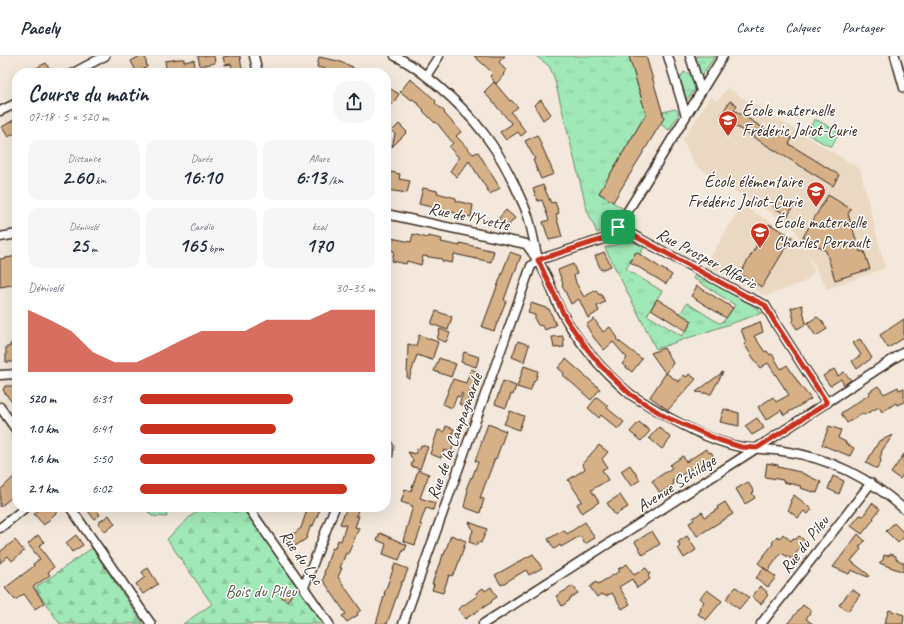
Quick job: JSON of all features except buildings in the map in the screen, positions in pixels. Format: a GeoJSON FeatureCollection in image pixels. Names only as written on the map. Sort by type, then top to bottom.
{"type":"FeatureCollection","features":[{"type":"Feature","properties":{"kind":"street"},"geometry":{"type":"LineString","coordinates":[[82,68],[105,56]]}},
{"type":"Feature","properties":{"kind":"street"},"geometry":{"type":"LineString","coordinates":[[254,56],[257,68]]}},
{"type":"Feature","properties":{"kind":"street"},"geometry":{"type":"LineString","coordinates":[[395,56],[404,60],[426,76],[456,101],[480,126],[500,154],[528,216],[538,260],[558,304],[576,334],[601,366],[630,394],[666,417],[734,445],[784,451],[819,459],[851,471],[871,483],[904,508]]}},
{"type":"Feature","properties":{"kind":"street"},"geometry":{"type":"LineString","coordinates":[[426,76],[439,56]]}},
{"type":"Feature","properties":{"kind":"street"},"geometry":{"type":"LineString","coordinates":[[668,56],[686,116]]}},
{"type":"Feature","properties":{"kind":"street"},"geometry":{"type":"LineString","coordinates":[[690,56],[701,91]]}},
{"type":"Feature","properties":{"kind":"street"},"geometry":{"type":"LineString","coordinates":[[538,260],[610,236],[618,227],[723,56]]}},
{"type":"Feature","properties":{"kind":"street"},"geometry":{"type":"LineString","coordinates":[[895,56],[904,88]]}},
{"type":"Feature","properties":{"kind":"street"},"geometry":{"type":"LineString","coordinates":[[0,111],[12,105]]}},
{"type":"Feature","properties":{"kind":"street","name":"Rue de l'Yvette"},"geometry":{"type":"LineString","coordinates":[[391,215],[526,244],[538,260]]}},
{"type":"Feature","properties":{"kind":"street","name":"Rue Prosper Alfaric"},"geometry":{"type":"LineString","coordinates":[[618,227],[765,305],[827,403]]}},
{"type":"Feature","properties":{"kind":"street"},"geometry":{"type":"LineString","coordinates":[[0,237],[12,235]]}},
{"type":"Feature","properties":{"kind":"street","name":"Rue de la Campagnarde"},"geometry":{"type":"LineString","coordinates":[[403,624],[526,277],[531,266],[538,260]]}},
{"type":"Feature","properties":{"kind":"street","name":"Avenue Schildge"},"geometry":{"type":"LineString","coordinates":[[483,624],[904,352]]}},
{"type":"Feature","properties":{"kind":"street"},"geometry":{"type":"LineString","coordinates":[[0,375],[12,374]]}},
{"type":"Feature","properties":{"kind":"street"},"geometry":{"type":"LineString","coordinates":[[0,407],[12,424]]}},
{"type":"Feature","properties":{"kind":"street","name":"Rue du Pileu"},"geometry":{"type":"LineString","coordinates":[[761,624],[871,483]]}},
{"type":"Feature","properties":{"kind":"street"},"geometry":{"type":"LineString","coordinates":[[0,528],[20,512]]}},
{"type":"Feature","properties":{"kind":"street"},"geometry":{"type":"LineString","coordinates":[[73,512],[150,624]]}},
{"type":"Feature","properties":{"kind":"street","name":"Rue du Lac"},"geometry":{"type":"LineString","coordinates":[[252,512],[330,624]]}},
{"type":"Feature","properties":{"kind":"street"},"geometry":{"type":"LineString","coordinates":[[304,587],[332,512]]}},
{"type":"Feature","properties":{"kind":"shaded area"},"geometry":{"type":"Polygon","coordinates":[[[727,88],[860,169],[885,268],[827,289],[807,252],[814,272],[804,282],[766,296],[708,267],[706,264],[742,205],[799,239],[806,251],[793,226],[731,189],[694,164],[683,140],[710,97],[718,101],[727,88]]]}},
{"type":"Feature","properties":{"kind":"green space"},"geometry":{"type":"Polygon","coordinates":[[[536,56],[629,56],[646,114],[599,193],[622,208],[609,225],[597,233],[587,210],[554,77],[549,66],[536,56]]]}},
{"type":"Feature","properties":{"kind":"green space"},"geometry":{"type":"Polygon","coordinates":[[[697,56],[715,56],[701,77],[696,59],[697,56]]]}},
{"type":"Feature","properties":{"kind":"green space"},"geometry":{"type":"Polygon","coordinates":[[[684,72],[691,74],[696,88],[687,100],[680,78],[684,72]]]}},
{"type":"Feature","properties":{"kind":"green space"},"geometry":{"type":"Polygon","coordinates":[[[675,109],[678,111],[678,116],[669,130],[660,124],[664,118],[663,112],[675,109]]]}},
{"type":"Feature","properties":{"kind":"green space"},"geometry":{"type":"Polygon","coordinates":[[[814,120],[817,120],[837,131],[838,135],[832,146],[829,146],[809,135],[808,131],[814,120]]]}},
{"type":"Feature","properties":{"kind":"green space"},"geometry":{"type":"Polygon","coordinates":[[[624,242],[636,243],[644,247],[640,255],[636,252],[626,269],[662,291],[647,315],[682,336],[692,321],[680,314],[687,303],[719,323],[724,321],[735,305],[693,278],[696,274],[752,305],[762,313],[656,349],[605,248],[624,242]]]}},
{"type":"Feature","properties":{"kind":"green space"},"geometry":{"type":"Polygon","coordinates":[[[148,512],[166,512],[167,517],[152,516],[148,512]]]}},
{"type":"Feature","properties":{"kind":"green space","name":"Bois du Pileu"},"geometry":{"type":"Polygon","coordinates":[[[196,512],[245,512],[323,624],[183,624],[212,604],[167,539],[196,512]]]}},
{"type":"Feature","properties":{"kind":"green space"},"geometry":{"type":"Polygon","coordinates":[[[92,548],[143,624],[60,624],[35,588],[92,548]]]}},
{"type":"Feature","properties":{"kind":"place","name":"École maternelle Frédéric Joliot-Curie"},"geometry":{"type":"Point","coordinates":[728,137]}},
{"type":"Feature","properties":{"kind":"place","name":"École élémentaire Frédéric Joliot-Curie"},"geometry":{"type":"Point","coordinates":[816,208]}},
{"type":"Feature","properties":{"kind":"place","name":"École maternelle Charles Perrault"},"geometry":{"type":"Point","coordinates":[760,249]}},
{"type":"Feature","properties":{"kind":"route"},"geometry":{"type":"LineString","coordinates":[[618,227],[765,305],[827,403],[757,448],[741,447],[692,429],[666,417],[630,394],[601,366],[576,334],[558,304],[538,260],[610,236],[618,227]]}}]}
